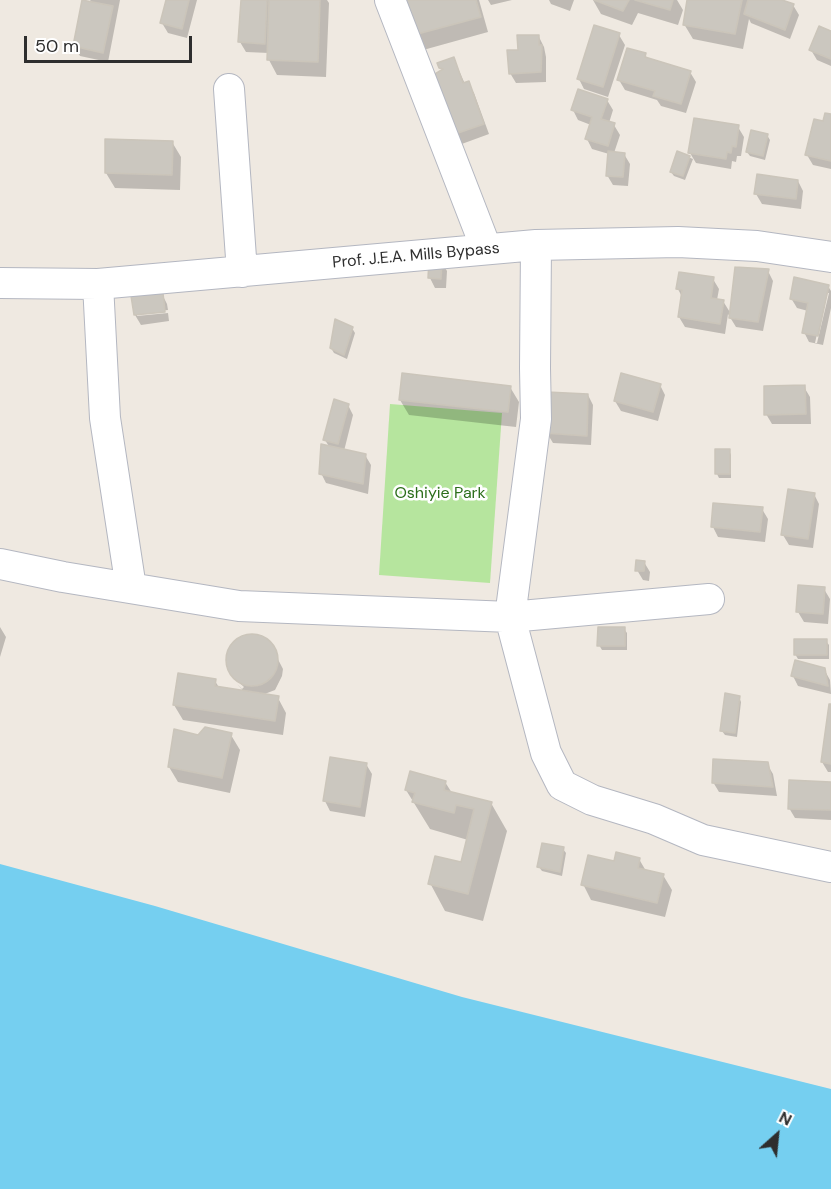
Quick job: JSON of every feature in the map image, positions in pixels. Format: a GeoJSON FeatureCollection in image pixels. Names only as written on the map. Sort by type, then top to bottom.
{"type":"FeatureCollection","features":[{"type":"Feature","properties":{"kind":"street"},"geometry":{"type":"LineString","coordinates":[[390,0],[486,248]]}},
{"type":"Feature","properties":{"kind":"street"},"geometry":{"type":"LineString","coordinates":[[229,89],[242,272]]}},
{"type":"Feature","properties":{"kind":"street","name":"Prof. J.E.A. Mills Bypass"},"geometry":{"type":"LineString","coordinates":[[0,283],[98,284],[536,245],[678,242],[757,246],[831,257]]}},
{"type":"Feature","properties":{"kind":"street"},"geometry":{"type":"LineString","coordinates":[[536,245],[534,368],[537,419],[510,617],[546,753],[562,785],[592,800],[654,819],[703,840],[831,867]]}},
{"type":"Feature","properties":{"kind":"street"},"geometry":{"type":"LineString","coordinates":[[98,284],[105,418],[131,588]]}},
{"type":"Feature","properties":{"kind":"street"},"geometry":{"type":"LineString","coordinates":[[0,564],[239,606],[510,617],[708,599]]}},
{"type":"Feature","properties":{"kind":"green space","name":"Oshiyie Park"},"geometry":{"type":"Polygon","coordinates":[[[390,404],[502,413],[490,583],[379,575],[390,404]]]}},
{"type":"Feature","properties":{"kind":"water"},"geometry":{"type":"Polygon","coordinates":[[[0,864],[155,906],[462,997],[831,1089],[831,1189],[0,1189],[0,864]]]}},
{"type":"Feature","properties":{"kind":"building"},"geometry":{"type":"Polygon","coordinates":[[[82,0],[113,6],[103,53],[73,46],[82,0]]]}},
{"type":"Feature","properties":{"kind":"building"},"geometry":{"type":"Polygon","coordinates":[[[166,0],[189,0],[182,29],[160,23],[166,0]]]}},
{"type":"Feature","properties":{"kind":"building"},"geometry":{"type":"Polygon","coordinates":[[[241,0],[267,0],[265,44],[238,42],[241,0]]]}},
{"type":"Feature","properties":{"kind":"building"},"geometry":{"type":"Polygon","coordinates":[[[269,0],[320,0],[318,62],[267,60],[269,0]]]}},
{"type":"Feature","properties":{"kind":"building"},"geometry":{"type":"Polygon","coordinates":[[[396,0],[476,0],[481,17],[406,37],[396,0]]]}},
{"type":"Feature","properties":{"kind":"building"},"geometry":{"type":"Polygon","coordinates":[[[594,0],[629,0],[623,11],[594,0]]]}},
{"type":"Feature","properties":{"kind":"building"},"geometry":{"type":"Polygon","coordinates":[[[635,0],[673,0],[670,10],[635,0]]]}},
{"type":"Feature","properties":{"kind":"building"},"geometry":{"type":"Polygon","coordinates":[[[687,0],[742,0],[735,34],[683,25],[687,0]]]}},
{"type":"Feature","properties":{"kind":"building"},"geometry":{"type":"Polygon","coordinates":[[[748,0],[782,0],[794,4],[785,30],[744,14],[748,0]]]}},
{"type":"Feature","properties":{"kind":"building"},"geometry":{"type":"Polygon","coordinates":[[[594,25],[620,33],[603,87],[577,79],[594,25]]]}},
{"type":"Feature","properties":{"kind":"building"},"geometry":{"type":"Polygon","coordinates":[[[819,26],[831,31],[831,59],[809,50],[819,26]]]}},
{"type":"Feature","properties":{"kind":"building"},"geometry":{"type":"Polygon","coordinates":[[[517,35],[539,35],[539,45],[542,45],[541,72],[509,74],[507,50],[518,50],[517,35]]]}},
{"type":"Feature","properties":{"kind":"building"},"geometry":{"type":"Polygon","coordinates":[[[627,48],[646,53],[645,57],[691,71],[681,104],[653,96],[655,91],[617,80],[627,48]]]}},
{"type":"Feature","properties":{"kind":"building"},"geometry":{"type":"Polygon","coordinates":[[[454,57],[463,83],[469,81],[484,124],[452,135],[435,74],[443,69],[439,68],[437,63],[454,57]]]}},
{"type":"Feature","properties":{"kind":"building"},"geometry":{"type":"Polygon","coordinates":[[[578,89],[608,99],[601,119],[615,123],[608,146],[585,139],[592,117],[571,110],[578,89]]]}},
{"type":"Feature","properties":{"kind":"building"},"geometry":{"type":"Polygon","coordinates":[[[825,113],[831,114],[831,161],[805,155],[814,119],[823,121],[825,113]]]}},
{"type":"Feature","properties":{"kind":"building"},"geometry":{"type":"Polygon","coordinates":[[[694,118],[739,125],[736,147],[732,146],[731,153],[727,152],[726,159],[688,153],[694,118]]]}},
{"type":"Feature","properties":{"kind":"building"},"geometry":{"type":"Polygon","coordinates":[[[751,130],[768,134],[763,156],[746,152],[751,130]]]}},
{"type":"Feature","properties":{"kind":"building"},"geometry":{"type":"Polygon","coordinates":[[[105,139],[173,141],[172,175],[105,173],[105,139]]]}},
{"type":"Feature","properties":{"kind":"building"},"geometry":{"type":"Polygon","coordinates":[[[608,151],[625,153],[623,177],[606,176],[608,151]]]}},
{"type":"Feature","properties":{"kind":"building"},"geometry":{"type":"Polygon","coordinates":[[[677,151],[690,156],[683,176],[670,172],[677,151]]]}},
{"type":"Feature","properties":{"kind":"building"},"geometry":{"type":"Polygon","coordinates":[[[757,174],[798,180],[796,199],[754,194],[757,174]]]}},
{"type":"Feature","properties":{"kind":"building"},"geometry":{"type":"Polygon","coordinates":[[[429,259],[442,259],[441,279],[428,278],[429,259]]]}},
{"type":"Feature","properties":{"kind":"building"},"geometry":{"type":"Polygon","coordinates":[[[735,267],[769,269],[758,322],[729,318],[735,267]]]}},
{"type":"Feature","properties":{"kind":"building"},"geometry":{"type":"Polygon","coordinates":[[[679,272],[714,277],[711,298],[724,300],[720,324],[678,317],[682,290],[676,289],[679,272]]]}},
{"type":"Feature","properties":{"kind":"building"},"geometry":{"type":"Polygon","coordinates":[[[794,277],[829,285],[818,336],[802,333],[808,303],[790,299],[794,277]]]}},
{"type":"Feature","properties":{"kind":"building"},"geometry":{"type":"Polygon","coordinates":[[[163,293],[165,312],[134,315],[131,296],[163,293]]]}},
{"type":"Feature","properties":{"kind":"building"},"geometry":{"type":"Polygon","coordinates":[[[335,319],[353,327],[344,355],[330,348],[335,319]]]}},
{"type":"Feature","properties":{"kind":"building"},"geometry":{"type":"Polygon","coordinates":[[[402,373],[511,386],[508,412],[399,400],[402,373]]]}},
{"type":"Feature","properties":{"kind":"building"},"geometry":{"type":"Polygon","coordinates":[[[621,373],[661,384],[653,412],[614,401],[621,373]]]}},
{"type":"Feature","properties":{"kind":"building"},"geometry":{"type":"Polygon","coordinates":[[[805,385],[806,414],[764,415],[764,386],[805,385]]]}},
{"type":"Feature","properties":{"kind":"building"},"geometry":{"type":"Polygon","coordinates":[[[547,392],[588,394],[587,436],[545,433],[547,392]]]}},
{"type":"Feature","properties":{"kind":"building"},"geometry":{"type":"Polygon","coordinates":[[[334,399],[349,404],[338,444],[323,440],[334,399]]]}},
{"type":"Feature","properties":{"kind":"building"},"geometry":{"type":"Polygon","coordinates":[[[321,444],[366,454],[363,484],[319,474],[321,444]]]}},
{"type":"Feature","properties":{"kind":"building"},"geometry":{"type":"Polygon","coordinates":[[[715,449],[730,449],[730,474],[715,474],[715,449]]]}},
{"type":"Feature","properties":{"kind":"building"},"geometry":{"type":"Polygon","coordinates":[[[788,489],[815,493],[808,539],[781,535],[788,489]]]}},
{"type":"Feature","properties":{"kind":"building"},"geometry":{"type":"Polygon","coordinates":[[[713,503],[763,507],[760,532],[711,527],[713,503]]]}},
{"type":"Feature","properties":{"kind":"building"},"geometry":{"type":"Polygon","coordinates":[[[636,560],[645,561],[644,571],[635,571],[636,560]]]}},
{"type":"Feature","properties":{"kind":"building"},"geometry":{"type":"Polygon","coordinates":[[[798,585],[825,587],[823,614],[796,612],[798,585]]]}},
{"type":"Feature","properties":{"kind":"building"},"geometry":{"type":"Polygon","coordinates":[[[598,627],[625,627],[625,646],[597,646],[598,627]]]}},
{"type":"Feature","properties":{"kind":"building"},"geometry":{"type":"Polygon","coordinates":[[[247,634],[257,634],[266,638],[274,646],[278,660],[274,674],[266,682],[257,686],[247,686],[238,682],[230,674],[226,665],[226,655],[230,646],[238,638],[247,634]]]}},
{"type":"Feature","properties":{"kind":"building"},"geometry":{"type":"Polygon","coordinates":[[[794,639],[827,639],[827,655],[794,655],[794,639]]]}},
{"type":"Feature","properties":{"kind":"building"},"geometry":{"type":"Polygon","coordinates":[[[795,660],[825,668],[828,686],[791,676],[795,660]]]}},
{"type":"Feature","properties":{"kind":"building"},"geometry":{"type":"Polygon","coordinates":[[[178,673],[216,679],[215,686],[279,696],[275,721],[173,705],[178,673]]]}},
{"type":"Feature","properties":{"kind":"building"},"geometry":{"type":"Polygon","coordinates":[[[725,693],[740,696],[735,733],[720,731],[725,693]]]}},
{"type":"Feature","properties":{"kind":"building"},"geometry":{"type":"Polygon","coordinates":[[[829,704],[831,704],[831,764],[821,762],[829,704]]]}},
{"type":"Feature","properties":{"kind":"building"},"geometry":{"type":"Polygon","coordinates":[[[205,727],[232,733],[222,778],[168,767],[174,729],[198,735],[205,727]]]}},
{"type":"Feature","properties":{"kind":"building"},"geometry":{"type":"Polygon","coordinates":[[[330,757],[367,763],[360,807],[323,801],[330,757]]]}},
{"type":"Feature","properties":{"kind":"building"},"geometry":{"type":"Polygon","coordinates":[[[713,759],[768,762],[773,787],[712,783],[713,759]]]}},
{"type":"Feature","properties":{"kind":"building"},"geometry":{"type":"Polygon","coordinates":[[[410,771],[446,781],[444,790],[492,802],[468,894],[428,884],[435,856],[461,862],[474,809],[456,805],[454,813],[412,802],[415,793],[405,790],[410,771]]]}},
{"type":"Feature","properties":{"kind":"building"},"geometry":{"type":"Polygon","coordinates":[[[789,780],[831,782],[831,810],[788,809],[789,780]]]}},
{"type":"Feature","properties":{"kind":"building"},"geometry":{"type":"Polygon","coordinates":[[[542,843],[564,847],[560,872],[537,867],[542,843]]]}},
{"type":"Feature","properties":{"kind":"building"},"geometry":{"type":"Polygon","coordinates":[[[616,852],[640,858],[638,868],[664,874],[657,903],[581,885],[588,855],[614,861],[616,852]]]}}]}
